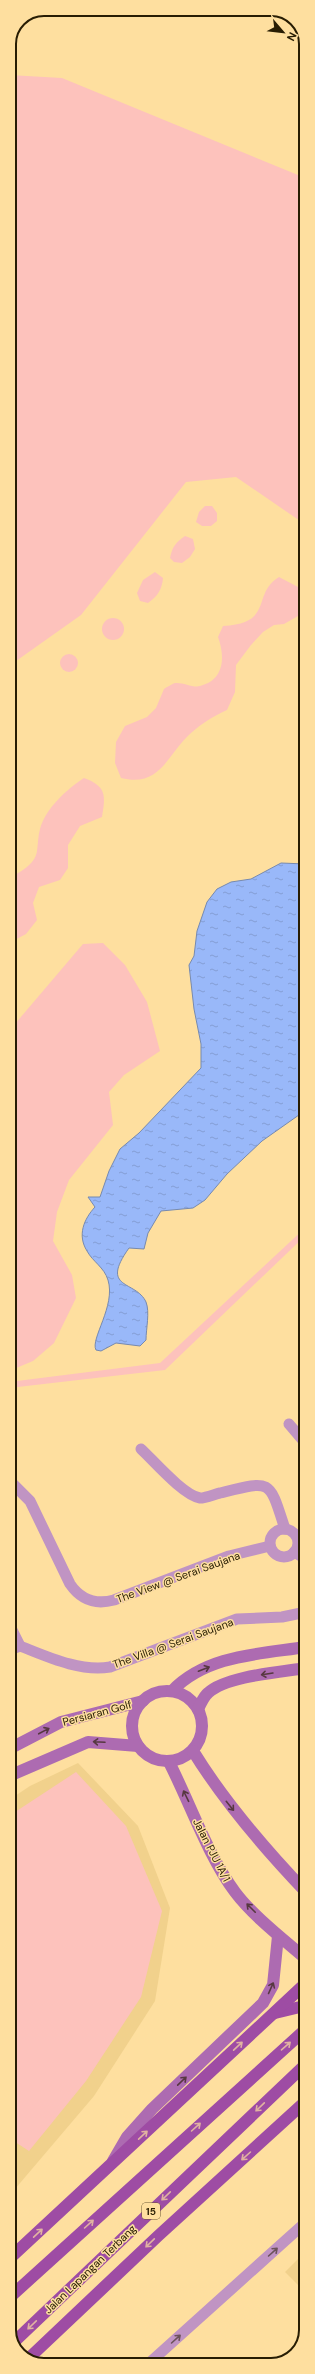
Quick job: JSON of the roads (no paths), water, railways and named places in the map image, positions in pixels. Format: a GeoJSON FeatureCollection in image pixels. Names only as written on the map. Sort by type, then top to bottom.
{"type":"FeatureCollection","features":[{"type":"Feature","properties":{"kind":"main road"},"geometry":{"type":"LineString","coordinates":[[16,2253],[299,1990]]}},
{"type":"Feature","properties":{"kind":"main road"},"geometry":{"type":"LineString","coordinates":[[274,2013],[299,2007]]}},
{"type":"Feature","properties":{"kind":"main road"},"geometry":{"type":"LineString","coordinates":[[16,2292],[265,2064],[299,2035]]}},
{"type":"Feature","properties":{"kind":"main road","name":"Jalan Lapangan Terbang"},"geometry":{"type":"LineString","coordinates":[[18,2339],[299,2071]]}},
{"type":"Feature","properties":{"kind":"main road"},"geometry":{"type":"LineString","coordinates":[[32,2355],[158,2236],[299,2107]]}},
{"type":"Feature","properties":{"kind":"street"},"geometry":{"type":"LineString","coordinates":[[289,1424],[299,1436]]}},
{"type":"Feature","properties":{"kind":"street"},"geometry":{"type":"LineString","coordinates":[[141,1449],[189,1494],[200,1498],[256,1484],[267,1488],[275,1496],[285,1529],[296,1536],[299,1549],[282,1557],[274,1554],[270,1546],[273,1534],[285,1529]]}},
{"type":"Feature","properties":{"kind":"street","name":"The View @ Serai Saujana"},"geometry":{"type":"LineString","coordinates":[[16,1487],[30,1501],[76,1594],[94,1602],[114,1600],[229,1556],[270,1546]]}},
{"type":"Feature","properties":{"kind":"street","name":"The Villa @ Serai Saujana"},"geometry":{"type":"LineString","coordinates":[[16,1649],[95,1669],[110,1667],[237,1619],[282,1617],[299,1613]]}},
{"type":"Feature","properties":{"kind":"street"},"geometry":{"type":"LineString","coordinates":[[172,1692],[192,1674],[233,1658],[299,1648]]}},
{"type":"Feature","properties":{"kind":"street"},"geometry":{"type":"LineString","coordinates":[[198,1709],[206,1694],[212,1690],[246,1677],[299,1669]]}},
{"type":"Feature","properties":{"kind":"street"},"geometry":{"type":"LineString","coordinates":[[172,1692],[182,1694],[192,1701],[198,1709],[202,1720],[202,1731],[199,1742],[193,1751],[178,1760],[169,1762],[157,1760],[146,1755],[138,1746],[132,1728],[137,1708],[143,1701],[157,1693],[172,1692]]}},
{"type":"Feature","properties":{"kind":"street","name":"Persiaran Golf"},"geometry":{"type":"LineString","coordinates":[[16,1745],[61,1722],[143,1701]]}},
{"type":"Feature","properties":{"kind":"street"},"geometry":{"type":"LineString","coordinates":[[16,1773],[88,1742],[138,1746]]}},
{"type":"Feature","properties":{"kind":"street"},"geometry":{"type":"LineString","coordinates":[[193,1751],[216,1788],[235,1812],[299,1884]]}},
{"type":"Feature","properties":{"kind":"street","name":"Jalan PJU 1A/1"},"geometry":{"type":"LineString","coordinates":[[169,1762],[219,1867],[235,1893],[278,1936],[299,1953]]}},
{"type":"Feature","properties":{"kind":"street"},"geometry":{"type":"LineString","coordinates":[[112,2164],[127,2137],[147,2115],[263,2003],[273,1985],[278,1936]]}},
{"type":"Feature","properties":{"kind":"street"},"geometry":{"type":"LineString","coordinates":[[155,2358],[299,2228]]}},
{"type":"Feature","properties":{"kind":"water"},"geometry":{"type":"Polygon","coordinates":[[[281,863],[299,864],[299,1115],[262,1141],[227,1174],[205,1200],[193,1208],[161,1211],[148,1233],[144,1249],[129,1248],[121,1261],[118,1271],[119,1278],[122,1282],[141,1295],[146,1302],[148,1316],[146,1340],[140,1346],[116,1343],[101,1351],[96,1350],[96,1338],[106,1311],[110,1290],[106,1275],[89,1255],[82,1239],[85,1222],[95,1207],[88,1197],[100,1197],[109,1171],[120,1149],[139,1133],[201,1068],[201,1044],[194,1009],[189,965],[194,956],[197,931],[207,902],[217,889],[231,882],[251,879],[281,863]]]}}]}
